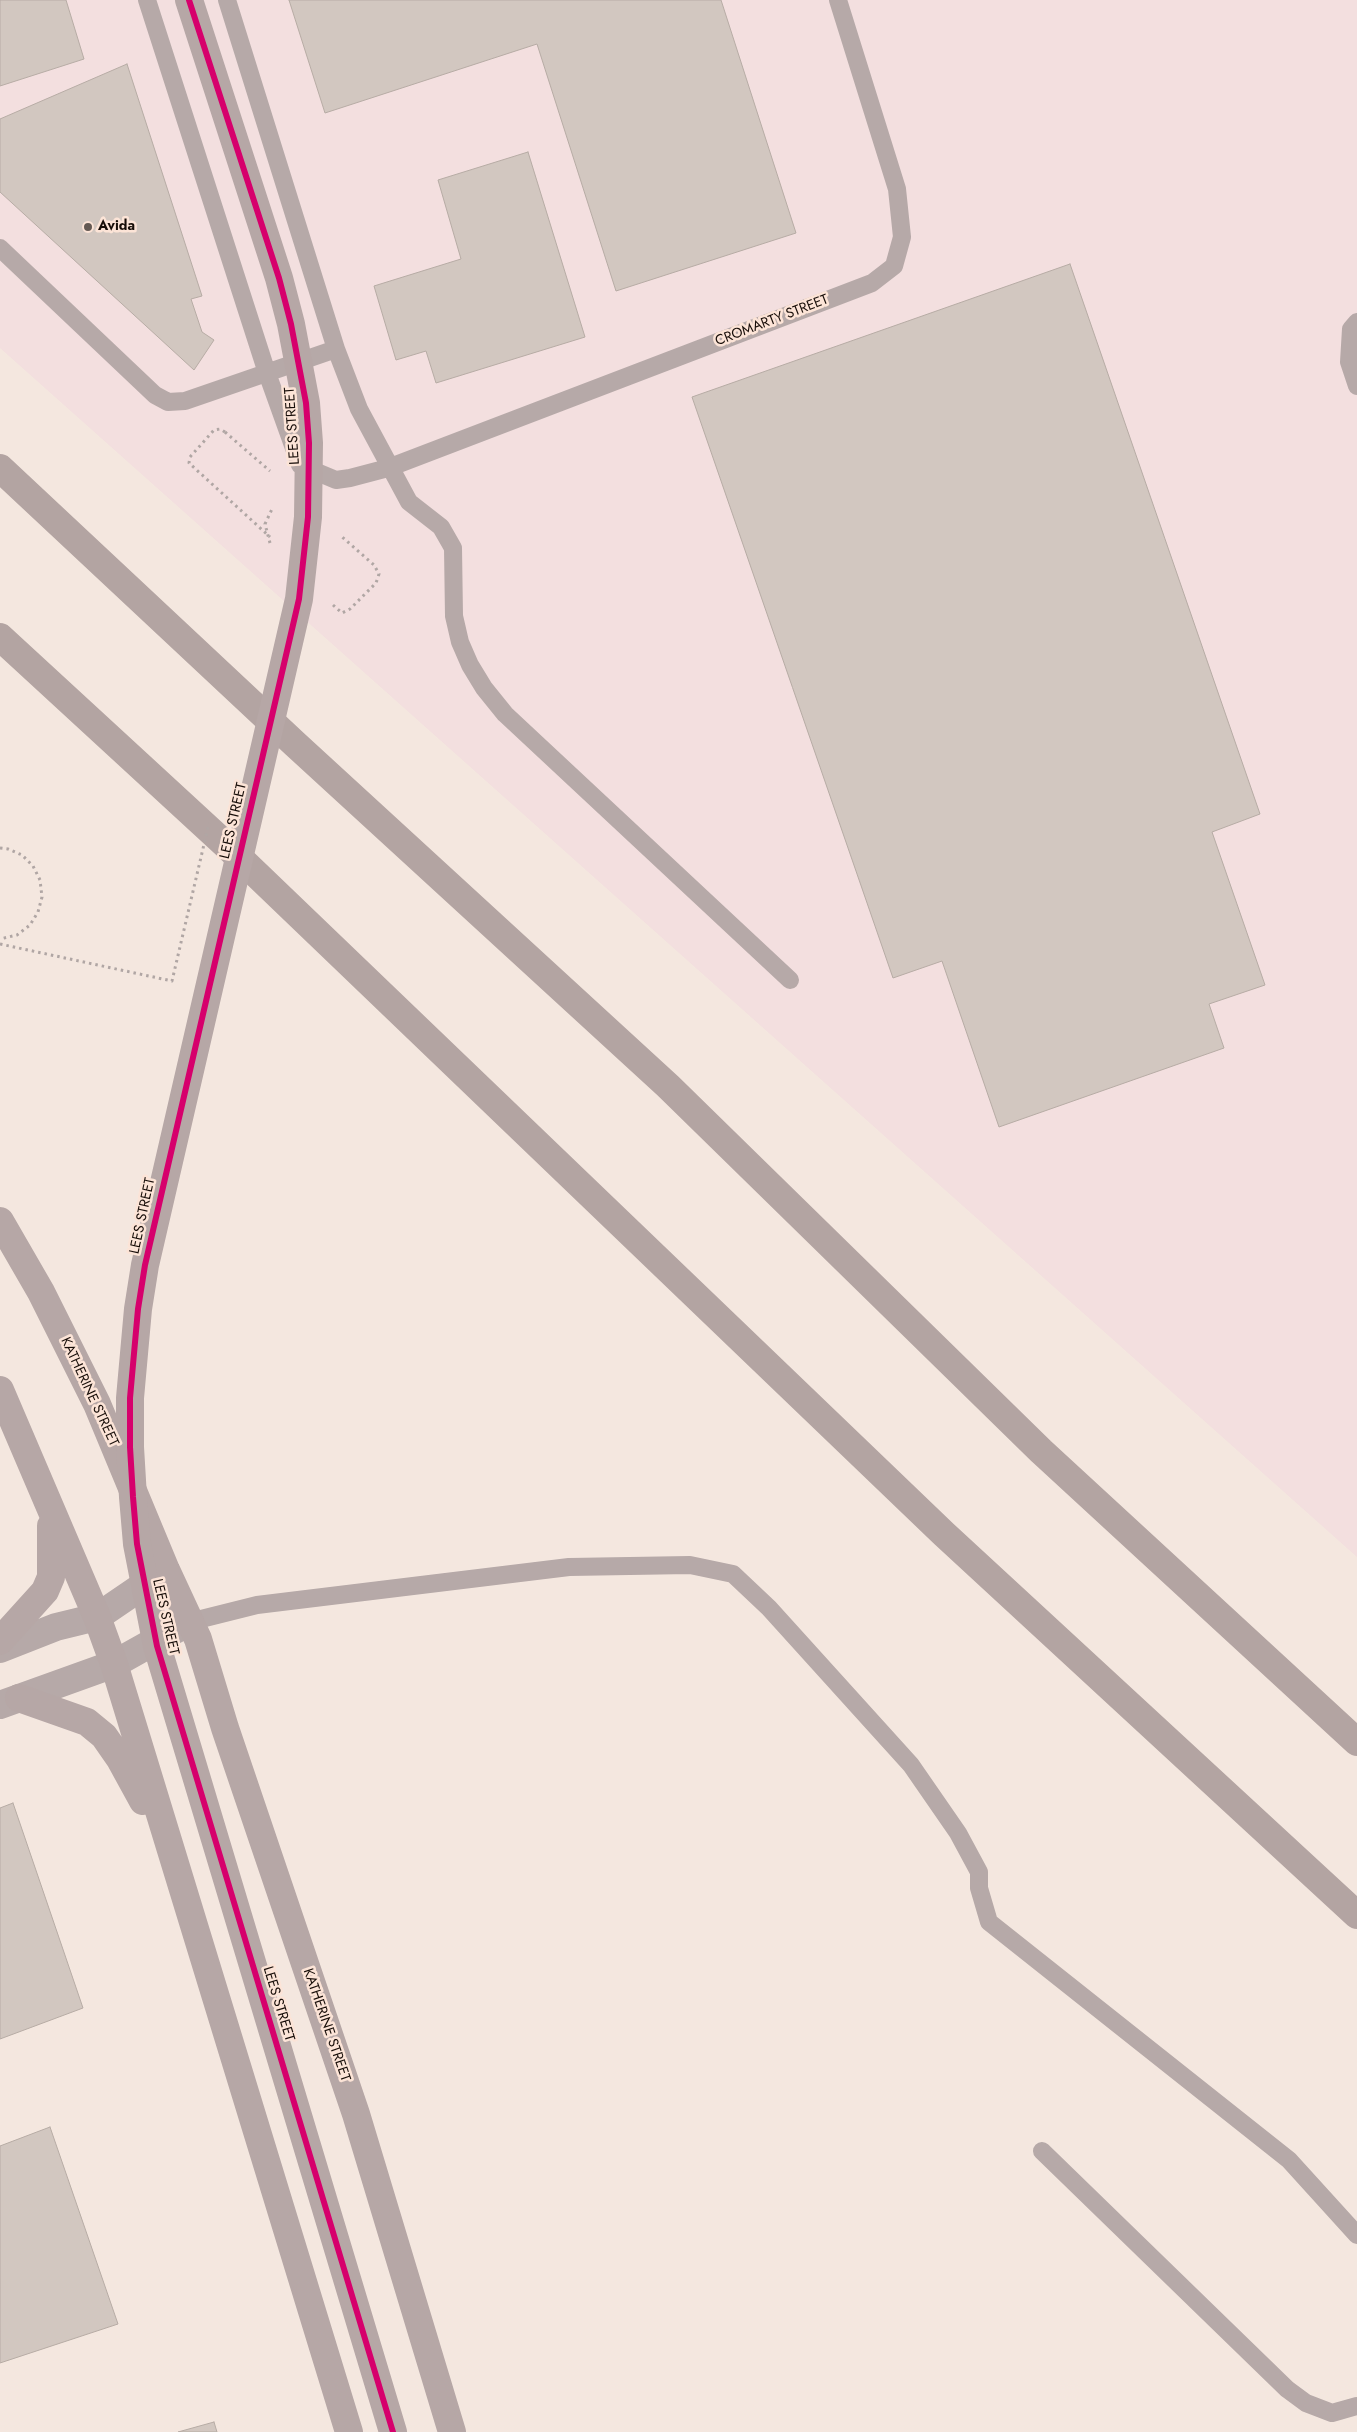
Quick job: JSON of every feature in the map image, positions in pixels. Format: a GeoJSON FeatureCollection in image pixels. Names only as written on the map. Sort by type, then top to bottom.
{"type":"FeatureCollection","features":[{"type":"Feature","properties":{"kind":"highway"},"geometry":{"type":"LineString","coordinates":[[0,468],[295,744],[668,1086],[1041,1451],[1357,1742]]}},
{"type":"Feature","properties":{"kind":"highway"},"geometry":{"type":"LineString","coordinates":[[0,637],[234,852],[944,1534],[1357,1915]]}},
{"type":"Feature","properties":{"kind":"main road","name":"LEES STREET"},"geometry":{"type":"LineString","coordinates":[[189,0],[279,278],[291,324],[306,403],[309,443],[308,517],[299,599],[145,1265],[138,1309],[130,1398],[133,1497],[137,1544],[157,1646],[393,2432]]}},
{"type":"Feature","properties":{"kind":"main road","name":"KATHERINE STREET"},"geometry":{"type":"LineString","coordinates":[[0,1220],[41,1292],[97,1404],[166,1570],[198,1639],[228,1737],[356,2114],[452,2432]]}},
{"type":"Feature","properties":{"kind":"main road"},"geometry":{"type":"LineString","coordinates":[[0,1390],[97,1617],[114,1664],[349,2432]]}},
{"type":"Feature","properties":{"kind":"main road"},"geometry":{"type":"LineString","coordinates":[[0,1641],[45,1591],[51,1577],[50,1507]]}},
{"type":"Feature","properties":{"kind":"main road"},"geometry":{"type":"LineString","coordinates":[[10,1701],[87,1722],[104,1736],[120,1759],[172,1853]]}},
{"type":"Feature","properties":{"kind":"street"},"geometry":{"type":"LineString","coordinates":[[0,1649],[56,1627],[97,1617],[166,1570]]}},
{"type":"Feature","properties":{"kind":"street"},"geometry":{"type":"LineString","coordinates":[[10,1701],[114,1664],[189,1622]]}},
{"type":"Feature","properties":{"kind":"lane","name":"CROMARTY STREET"},"geometry":{"type":"LineString","coordinates":[[147,0],[267,373],[300,465],[336,480],[388,468],[872,283],[894,266],[902,237],[897,189],[838,0]]}},
{"type":"Feature","properties":{"kind":"lane"},"geometry":{"type":"LineString","coordinates":[[227,0],[336,349],[359,409],[388,468],[409,502],[441,527],[453,548],[454,616],[460,642],[484,688],[505,714],[790,980]]}},
{"type":"Feature","properties":{"kind":"lane"},"geometry":{"type":"LineString","coordinates":[[0,248],[155,395],[168,402],[185,401],[336,349]]}},
{"type":"Feature","properties":{"kind":"lane"},"geometry":{"type":"LineString","coordinates":[[1357,322],[1351,329],[1349,362],[1357,386]]}},
{"type":"Feature","properties":{"kind":"lane"},"geometry":{"type":"LineString","coordinates":[[189,1622],[257,1605],[569,1567],[690,1565],[733,1574],[769,1608],[911,1765],[958,1833],[979,1872],[979,1888],[989,1922],[1289,2160],[1357,2235]]}},
{"type":"Feature","properties":{"kind":"lane"},"geometry":{"type":"LineString","coordinates":[[1042,2151],[1287,2389],[1306,2402],[1332,2413],[1357,2406]]}},
{"type":"Feature","properties":{"kind":"path"},"geometry":{"type":"LineString","coordinates":[[225,432],[220,429],[214,430],[190,457],[189,463],[273,540],[272,548]]}},
{"type":"Feature","properties":{"kind":"path"},"geometry":{"type":"LineString","coordinates":[[0,944],[172,981],[211,816]]}},
{"type":"Feature","properties":{"kind":"path"},"geometry":{"type":"LineString","coordinates":[[0,848],[8,849],[22,856],[33,866],[40,880],[42,896],[38,912],[30,925],[17,935],[0,939]]}},
{"type":"Feature","properties":{"kind":"shaded area"},"geometry":{"type":"Polygon","coordinates":[[[0,0],[1357,0],[1357,1557],[0,348],[0,0]]]}},
{"type":"Feature","properties":{"kind":"building"},"geometry":{"type":"Polygon","coordinates":[[[0,0],[66,0],[84,59],[0,86],[0,0]]]}},
{"type":"Feature","properties":{"kind":"building"},"geometry":{"type":"Polygon","coordinates":[[[289,0],[721,0],[796,233],[616,291],[537,44],[325,113],[289,0]]]}},
{"type":"Feature","properties":{"kind":"building"},"geometry":{"type":"Polygon","coordinates":[[[127,64],[202,296],[191,299],[202,332],[214,340],[194,370],[0,192],[0,119],[127,64]]]}},
{"type":"Feature","properties":{"kind":"building"},"geometry":{"type":"Polygon","coordinates":[[[528,152],[585,337],[436,383],[426,351],[396,360],[374,286],[461,259],[438,180],[528,152]]]}},
{"type":"Feature","properties":{"kind":"building"},"geometry":{"type":"Polygon","coordinates":[[[1070,264],[1260,814],[1212,832],[1265,985],[1209,1004],[1224,1048],[999,1127],[942,961],[893,978],[692,397],[1070,264]]]}},
{"type":"Feature","properties":{"kind":"building"},"geometry":{"type":"Polygon","coordinates":[[[13,1803],[83,2008],[0,2039],[0,1808],[13,1803]]]}},
{"type":"Feature","properties":{"kind":"building"},"geometry":{"type":"Polygon","coordinates":[[[50,2127],[118,2324],[0,2363],[0,2146],[50,2127]]]}},
{"type":"Feature","properties":{"kind":"building"},"geometry":{"type":"Polygon","coordinates":[[[214,2422],[217,2432],[178,2432],[214,2422]]]}},
{"type":"Feature","properties":{"kind":"cycle path"},"geometry":{"type":"LineString","coordinates":[[189,0],[279,278],[291,324],[306,403],[309,443],[308,517],[299,599],[145,1265],[138,1309],[130,1398],[133,1497],[137,1544],[157,1646],[393,2432]]}},
{"type":"Feature","properties":{"kind":"place","name":"Avida"},"geometry":{"type":"Point","coordinates":[88,227]}}]}
